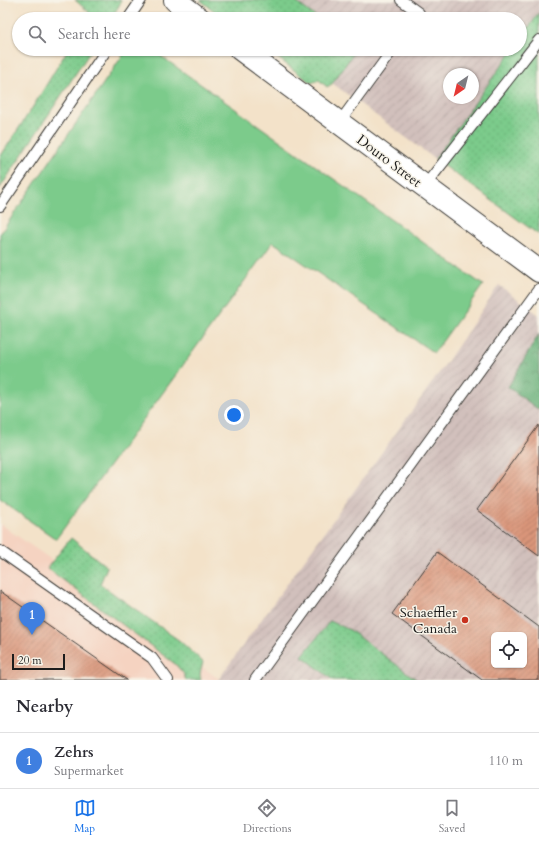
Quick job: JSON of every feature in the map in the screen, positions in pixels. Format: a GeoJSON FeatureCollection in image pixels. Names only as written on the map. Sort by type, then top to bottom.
{"type":"FeatureCollection","features":[{"type":"Feature","properties":{"kind":"street"},"geometry":{"type":"LineString","coordinates":[[175,0],[191,12]]}},
{"type":"Feature","properties":{"kind":"street","name":"Douro Street"},"geometry":{"type":"LineString","coordinates":[[249,56],[539,271]]}},
{"type":"Feature","properties":{"kind":"lane"},"geometry":{"type":"LineString","coordinates":[[133,12],[141,0]]}},
{"type":"Feature","properties":{"kind":"lane"},"geometry":{"type":"LineString","coordinates":[[401,0],[418,12]]}},
{"type":"Feature","properties":{"kind":"lane"},"geometry":{"type":"LineString","coordinates":[[527,55],[539,40]]}},
{"type":"Feature","properties":{"kind":"lane"},"geometry":{"type":"LineString","coordinates":[[0,206],[102,56]]}},
{"type":"Feature","properties":{"kind":"lane"},"geometry":{"type":"LineString","coordinates":[[339,123],[388,56]]}},
{"type":"Feature","properties":{"kind":"lane"},"geometry":{"type":"LineString","coordinates":[[424,187],[526,56]]}},
{"type":"Feature","properties":{"kind":"lane"},"geometry":{"type":"LineString","coordinates":[[255,680],[539,289]]}},
{"type":"Feature","properties":{"kind":"lane"},"geometry":{"type":"LineString","coordinates":[[0,551],[152,658],[168,680]]}},
{"type":"Feature","properties":{"kind":"shaded area"},"geometry":{"type":"Polygon","coordinates":[[[220,0],[539,0],[539,13],[527,29],[527,12],[236,12],[220,0]]]}},
{"type":"Feature","properties":{"kind":"shaded area"},"geometry":{"type":"Polygon","coordinates":[[[295,56],[508,56],[479,97],[479,68],[443,68],[443,104],[474,104],[435,159],[295,56]]]}},
{"type":"Feature","properties":{"kind":"shaded area"},"geometry":{"type":"Polygon","coordinates":[[[499,285],[539,315],[539,680],[218,680],[447,362],[499,285]]]}},
{"type":"Feature","properties":{"kind":"shaded area"},"geometry":{"type":"Polygon","coordinates":[[[0,524],[46,556],[219,679],[0,680],[0,524]]]}},
{"type":"Feature","properties":{"kind":"green space"},"geometry":{"type":"Polygon","coordinates":[[[75,0],[121,0],[115,12],[89,12],[75,0]]]}},
{"type":"Feature","properties":{"kind":"green space"},"geometry":{"type":"Polygon","coordinates":[[[200,0],[293,0],[309,12],[216,12],[200,0]]]}},
{"type":"Feature","properties":{"kind":"green space"},"geometry":{"type":"Polygon","coordinates":[[[539,13],[539,235],[435,159],[474,104],[479,104],[479,97],[508,56],[527,56],[527,29],[539,13]]]}},
{"type":"Feature","properties":{"kind":"green space"},"geometry":{"type":"Polygon","coordinates":[[[64,56],[87,56],[0,188],[0,157],[64,56]]]}},
{"type":"Feature","properties":{"kind":"green space"},"geometry":{"type":"Polygon","coordinates":[[[122,56],[161,56],[483,285],[434,353],[273,242],[56,539],[0,500],[0,234],[122,56]]]}},
{"type":"Feature","properties":{"kind":"green space"},"geometry":{"type":"Polygon","coordinates":[[[275,56],[352,56],[332,84],[327,87],[319,80],[311,83],[275,56]]]}},
{"type":"Feature","properties":{"kind":"green space"},"geometry":{"type":"Polygon","coordinates":[[[539,334],[539,410],[508,387],[539,334]]]}},
{"type":"Feature","properties":{"kind":"green space"},"geometry":{"type":"Polygon","coordinates":[[[71,538],[107,567],[100,584],[180,641],[203,662],[200,674],[201,680],[186,680],[183,673],[175,664],[47,568],[71,538]]]}},
{"type":"Feature","properties":{"kind":"green space"},"geometry":{"type":"Polygon","coordinates":[[[330,621],[350,630],[417,680],[333,680],[302,656],[330,621]]]}},
{"type":"Feature","properties":{"kind":"building"},"geometry":{"type":"Polygon","coordinates":[[[539,425],[539,556],[477,510],[539,425]]]}},
{"type":"Feature","properties":{"kind":"building","name":"Schaeffler Canada"},"geometry":{"type":"Polygon","coordinates":[[[437,552],[539,627],[539,680],[482,680],[392,614],[437,552]]]}},
{"type":"Feature","properties":{"kind":"building"},"geometry":{"type":"Polygon","coordinates":[[[0,591],[127,680],[0,680],[0,591]]]}},
{"type":"Feature","properties":{"kind":"place","name":"Schaeffler Canada"},"geometry":{"type":"Point","coordinates":[465,620]}},
{"type":"Feature","properties":{"kind":"place","name":"Zehrs"},"geometry":{"type":"Point","coordinates":[32,635]}}]}
